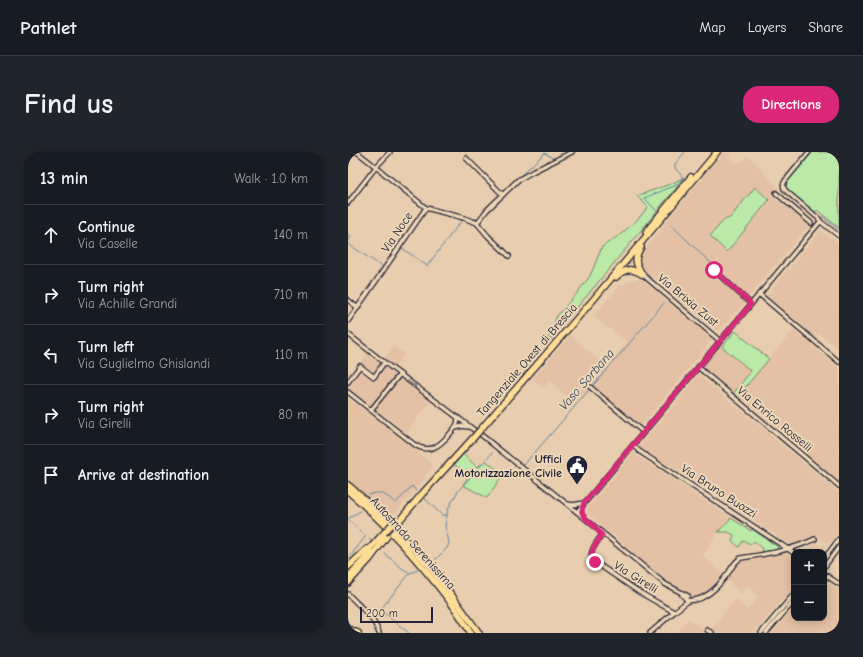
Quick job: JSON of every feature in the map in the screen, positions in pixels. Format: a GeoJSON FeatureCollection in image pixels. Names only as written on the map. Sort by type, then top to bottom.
{"type":"FeatureCollection","features":[{"type":"Feature","properties":{"kind":"highway","name":"Tangenziale Ovest di Brescia"},"geometry":{"type":"LineString","coordinates":[[348,573],[422,494],[625,258],[712,152]]}},
{"type":"Feature","properties":{"kind":"highway","name":"Tangenziale Ovest di Brescia"},"geometry":{"type":"LineString","coordinates":[[476,431],[593,300],[717,152]]}},
{"type":"Feature","properties":{"kind":"highway"},"geometry":{"type":"LineString","coordinates":[[642,274],[636,264],[636,256],[655,226]]}},
{"type":"Feature","properties":{"kind":"highway"},"geometry":{"type":"LineString","coordinates":[[593,300],[625,270],[632,270],[642,274]]}},
{"type":"Feature","properties":{"kind":"highway","name":"Autostrada Serenissima"},"geometry":{"type":"LineString","coordinates":[[348,485],[413,548],[445,587],[472,631]]}},
{"type":"Feature","properties":{"kind":"highway","name":"Autostrada Serenissima"},"geometry":{"type":"LineString","coordinates":[[348,491],[409,552],[472,631]]}},
{"type":"Feature","properties":{"kind":"highway","name":"Tangenziale Ovest di Brescia"},"geometry":{"type":"LineString","coordinates":[[349,581],[384,535]]}},
{"type":"Feature","properties":{"kind":"highway"},"geometry":{"type":"LineString","coordinates":[[348,567],[367,548],[384,535]]}},
{"type":"Feature","properties":{"kind":"highway"},"geometry":{"type":"LineString","coordinates":[[348,629],[358,633]]}},
{"type":"Feature","properties":{"kind":"highway"},"geometry":{"type":"LineString","coordinates":[[472,631],[480,633]]}},
{"type":"Feature","properties":{"kind":"street","name":"Via Noce"},"geometry":{"type":"LineString","coordinates":[[348,321],[384,271],[426,208],[357,152]]}},
{"type":"Feature","properties":{"kind":"street"},"geometry":{"type":"LineString","coordinates":[[348,203],[376,167],[390,152]]}},
{"type":"Feature","properties":{"kind":"street"},"geometry":{"type":"LineString","coordinates":[[476,223],[487,210],[518,180],[572,152]]}},
{"type":"Feature","properties":{"kind":"street"},"geometry":{"type":"LineString","coordinates":[[809,152],[785,181],[783,185],[784,190],[839,236]]}},
{"type":"Feature","properties":{"kind":"street"},"geometry":{"type":"LineString","coordinates":[[466,158],[503,195]]}},
{"type":"Feature","properties":{"kind":"street"},"geometry":{"type":"LineString","coordinates":[[776,193],[811,223]]}},
{"type":"Feature","properties":{"kind":"street"},"geometry":{"type":"LineString","coordinates":[[790,205],[795,199]]}},
{"type":"Feature","properties":{"kind":"street"},"geometry":{"type":"LineString","coordinates":[[426,208],[464,218],[476,223],[509,256]]}},
{"type":"Feature","properties":{"kind":"street"},"geometry":{"type":"LineString","coordinates":[[806,219],[811,212]]}},
{"type":"Feature","properties":{"kind":"street"},"geometry":{"type":"LineString","coordinates":[[576,511],[821,222]]}},
{"type":"Feature","properties":{"kind":"street"},"geometry":{"type":"LineString","coordinates":[[714,270],[751,304]]}},
{"type":"Feature","properties":{"kind":"street","name":"Via Brixia Zust"},"geometry":{"type":"LineString","coordinates":[[642,274],[720,341]]}},
{"type":"Feature","properties":{"kind":"street"},"geometry":{"type":"LineString","coordinates":[[759,294],[839,362]]}},
{"type":"Feature","properties":{"kind":"street"},"geometry":{"type":"LineString","coordinates":[[348,300],[358,308]]}},
{"type":"Feature","properties":{"kind":"street"},"geometry":{"type":"LineString","coordinates":[[348,334],[384,363],[476,431],[665,584],[681,593],[688,599],[703,598],[713,591],[736,562],[741,558],[788,549],[815,539]]}},
{"type":"Feature","properties":{"kind":"street"},"geometry":{"type":"LineString","coordinates":[[348,382],[360,366],[374,377],[384,363]]}},
{"type":"Feature","properties":{"kind":"street","name":"Via Enrico Rosselli"},"geometry":{"type":"LineString","coordinates":[[698,367],[839,486]]}},
{"type":"Feature","properties":{"kind":"street"},"geometry":{"type":"LineString","coordinates":[[371,410],[400,374]]}},
{"type":"Feature","properties":{"kind":"street"},"geometry":{"type":"LineString","coordinates":[[589,386],[643,432]]}},
{"type":"Feature","properties":{"kind":"street"},"geometry":{"type":"LineString","coordinates":[[348,392],[415,445],[422,448],[427,449],[436,447],[440,444],[455,428],[458,423],[458,418]]}},
{"type":"Feature","properties":{"kind":"street"},"geometry":{"type":"LineString","coordinates":[[455,428],[467,426],[476,431]]}},
{"type":"Feature","properties":{"kind":"street","name":"Via Bruno Buozzi"},"geometry":{"type":"LineString","coordinates":[[633,445],[639,451],[791,551]]}},
{"type":"Feature","properties":{"kind":"street"},"geometry":{"type":"LineString","coordinates":[[566,503],[573,505],[584,503]]}},
{"type":"Feature","properties":{"kind":"street"},"geometry":{"type":"LineString","coordinates":[[584,503],[582,514],[585,519]]}},
{"type":"Feature","properties":{"kind":"street"},"geometry":{"type":"LineString","coordinates":[[576,511],[579,505]]}},
{"type":"Feature","properties":{"kind":"street","name":"Via Girelli"},"geometry":{"type":"LineString","coordinates":[[604,535],[592,551],[592,560],[639,592],[674,612]]}},
{"type":"Feature","properties":{"kind":"street"},"geometry":{"type":"LineString","coordinates":[[827,555],[839,539]]}},
{"type":"Feature","properties":{"kind":"street"},"geometry":{"type":"LineString","coordinates":[[827,563],[839,547]]}},
{"type":"Feature","properties":{"kind":"street"},"geometry":{"type":"LineString","coordinates":[[827,576],[839,584]]}},
{"type":"Feature","properties":{"kind":"street"},"geometry":{"type":"LineString","coordinates":[[348,594],[370,617],[379,633]]}},
{"type":"Feature","properties":{"kind":"street"},"geometry":{"type":"LineString","coordinates":[[761,633],[791,598]]}},
{"type":"Feature","properties":{"kind":"street"},"geometry":{"type":"LineString","coordinates":[[650,633],[688,599]]}},
{"type":"Feature","properties":{"kind":"street"},"geometry":{"type":"LineString","coordinates":[[766,633],[791,604]]}},
{"type":"Feature","properties":{"kind":"street"},"geometry":{"type":"LineString","coordinates":[[707,630],[712,633]]}},
{"type":"Feature","properties":{"kind":"shaded area"},"geometry":{"type":"Polygon","coordinates":[[[724,152],[732,152],[728,157],[735,164],[744,161],[746,156],[751,158],[779,189],[774,195],[810,224],[719,332],[645,270],[639,260],[641,255],[674,212],[724,152]],[[769,200],[724,220],[727,252],[769,200]]]}},
{"type":"Feature","properties":{"kind":"shaded area"},"geometry":{"type":"Polygon","coordinates":[[[821,230],[839,244],[839,350],[819,333],[815,337],[766,296],[821,230]]]}},
{"type":"Feature","properties":{"kind":"shaded area"},"geometry":{"type":"Polygon","coordinates":[[[641,279],[711,338],[711,341],[640,427],[593,386],[577,405],[549,381],[543,388],[533,379],[570,335],[607,367],[627,342],[593,316],[619,287],[631,280],[641,279]]]}},
{"type":"Feature","properties":{"kind":"shaded area"},"geometry":{"type":"Polygon","coordinates":[[[733,329],[769,359],[794,329],[839,368],[839,481],[792,442],[791,438],[739,395],[737,397],[704,370],[704,365],[733,329]]]}},
{"type":"Feature","properties":{"kind":"shaded area"},"geometry":{"type":"Polygon","coordinates":[[[393,346],[405,354],[394,368],[383,360],[393,346]]]}},
{"type":"Feature","properties":{"kind":"shaded area"},"geometry":{"type":"Polygon","coordinates":[[[367,354],[431,402],[406,432],[348,389],[348,371],[352,374],[367,354]]]}},
{"type":"Feature","properties":{"kind":"shaded area"},"geometry":{"type":"Polygon","coordinates":[[[699,375],[839,493],[839,531],[829,544],[817,537],[792,546],[677,469],[675,470],[639,447],[699,375]]]}},
{"type":"Feature","properties":{"kind":"shaded area"},"geometry":{"type":"Polygon","coordinates":[[[348,398],[420,453],[433,466],[419,486],[391,517],[348,479],[348,398]]]}},
{"type":"Feature","properties":{"kind":"shaded area"},"geometry":{"type":"Polygon","coordinates":[[[633,453],[731,518],[718,532],[703,556],[723,574],[709,591],[695,597],[671,585],[587,512],[588,508],[633,453]]]}},
{"type":"Feature","properties":{"kind":"shaded area"},"geometry":{"type":"Polygon","coordinates":[[[784,553],[791,558],[791,590],[754,633],[714,633],[710,630],[735,599],[747,610],[758,597],[748,586],[740,593],[726,579],[741,561],[784,553]]]}},
{"type":"Feature","properties":{"kind":"shaded area"},"geometry":{"type":"Polygon","coordinates":[[[827,582],[839,590],[839,633],[772,633],[791,611],[791,621],[827,621],[827,582]]]}},
{"type":"Feature","properties":{"kind":"shaded area"},"geometry":{"type":"Polygon","coordinates":[[[688,619],[699,626],[708,633],[677,633],[688,619]]]}},
{"type":"Feature","properties":{"kind":"green space"},"geometry":{"type":"Polygon","coordinates":[[[813,152],[839,152],[839,228],[817,210],[815,212],[786,188],[786,183],[813,152]]]}},
{"type":"Feature","properties":{"kind":"green space"},"geometry":{"type":"Polygon","coordinates":[[[685,177],[545,345],[557,316],[590,276],[602,247],[621,234],[637,220],[648,207],[637,196],[685,177]]]}},
{"type":"Feature","properties":{"kind":"green space"},"geometry":{"type":"Polygon","coordinates":[[[755,187],[769,200],[727,252],[710,236],[724,220],[730,218],[755,187]]]}},
{"type":"Feature","properties":{"kind":"green space"},"geometry":{"type":"Polygon","coordinates":[[[735,331],[769,359],[737,397],[733,394],[751,371],[722,347],[735,331]]]}},
{"type":"Feature","properties":{"kind":"green space"},"geometry":{"type":"Polygon","coordinates":[[[463,454],[477,467],[486,461],[503,474],[487,498],[463,485],[470,474],[454,465],[463,454]]]}},
{"type":"Feature","properties":{"kind":"green space"},"geometry":{"type":"Polygon","coordinates":[[[731,518],[751,531],[752,529],[778,547],[778,549],[763,552],[755,541],[751,544],[743,541],[739,547],[732,541],[734,535],[728,532],[718,532],[731,518]]]}},
{"type":"Feature","properties":{"kind":"waterway"},"geometry":{"type":"LineString","coordinates":[[377,163],[388,152]]}},
{"type":"Feature","properties":{"kind":"waterway"},"geometry":{"type":"LineString","coordinates":[[519,177],[545,153],[554,159],[567,152]]}},
{"type":"Feature","properties":{"kind":"waterway"},"geometry":{"type":"LineString","coordinates":[[656,210],[644,198],[677,185],[682,179],[682,176],[675,168],[675,164],[685,152]]}},
{"type":"Feature","properties":{"kind":"waterway"},"geometry":{"type":"LineString","coordinates":[[348,200],[373,167]]}},
{"type":"Feature","properties":{"kind":"waterway"},"geometry":{"type":"LineString","coordinates":[[396,182],[426,205],[438,209]]}},
{"type":"Feature","properties":{"kind":"waterway"},"geometry":{"type":"LineString","coordinates":[[490,205],[495,200]]}},
{"type":"Feature","properties":{"kind":"waterway"},"geometry":{"type":"LineString","coordinates":[[386,263],[422,211]]}},
{"type":"Feature","properties":{"kind":"waterway","name":"Vaso Sorbana"},"geometry":{"type":"LineString","coordinates":[[821,217],[839,230]]}},
{"type":"Feature","properties":{"kind":"waterway"},"geometry":{"type":"LineString","coordinates":[[468,218],[479,218]]}},
{"type":"Feature","properties":{"kind":"waterway"},"geometry":{"type":"LineString","coordinates":[[402,248],[427,266],[462,220]]}},
{"type":"Feature","properties":{"kind":"waterway"},"geometry":{"type":"LineString","coordinates":[[669,223],[712,264]]}},
{"type":"Feature","properties":{"kind":"waterway"},"geometry":{"type":"LineString","coordinates":[[348,234],[351,237],[348,242]]}},
{"type":"Feature","properties":{"kind":"waterway"},"geometry":{"type":"LineString","coordinates":[[348,244],[383,267]]}},
{"type":"Feature","properties":{"kind":"waterway"},"geometry":{"type":"LineString","coordinates":[[398,253],[400,249]]}},
{"type":"Feature","properties":{"kind":"waterway","name":"Vaso Sorbana"},"geometry":{"type":"LineString","coordinates":[[523,466],[664,303]]}},
{"type":"Feature","properties":{"kind":"waterway","name":"Vaso Sorbana"},"geometry":{"type":"LineString","coordinates":[[435,560],[449,544],[445,526],[448,509],[458,491],[492,453]]}},
{"type":"Feature","properties":{"kind":"waterway"},"geometry":{"type":"LineString","coordinates":[[369,495],[373,493],[380,493],[396,503],[412,486],[416,491]]}},
{"type":"Feature","properties":{"kind":"waterway"},"geometry":{"type":"LineString","coordinates":[[424,498],[442,515],[447,515]]}},
{"type":"Feature","properties":{"kind":"waterway"},"geometry":{"type":"LineString","coordinates":[[348,519],[360,511]]}},
{"type":"Feature","properties":{"kind":"waterway"},"geometry":{"type":"LineString","coordinates":[[348,520],[366,536]]}},
{"type":"Feature","properties":{"kind":"waterway"},"geometry":{"type":"LineString","coordinates":[[348,559],[366,536],[371,541]]}},
{"type":"Feature","properties":{"kind":"waterway"},"geometry":{"type":"LineString","coordinates":[[385,554],[409,572]]}},
{"type":"Feature","properties":{"kind":"waterway","name":"Vaso Sorbana"},"geometry":{"type":"LineString","coordinates":[[409,633],[380,610],[410,573],[418,570]]}},
{"type":"Feature","properties":{"kind":"place","name":"Uffici Motorizzazione Civile"},"geometry":{"type":"Point","coordinates":[577,486]}},
{"type":"Feature","properties":{"kind":"route"},"geometry":{"type":"LineString","coordinates":[[595,562],[591,558],[592,551],[602,535],[585,519],[582,514],[584,503],[751,304],[714,270]]}}]}
